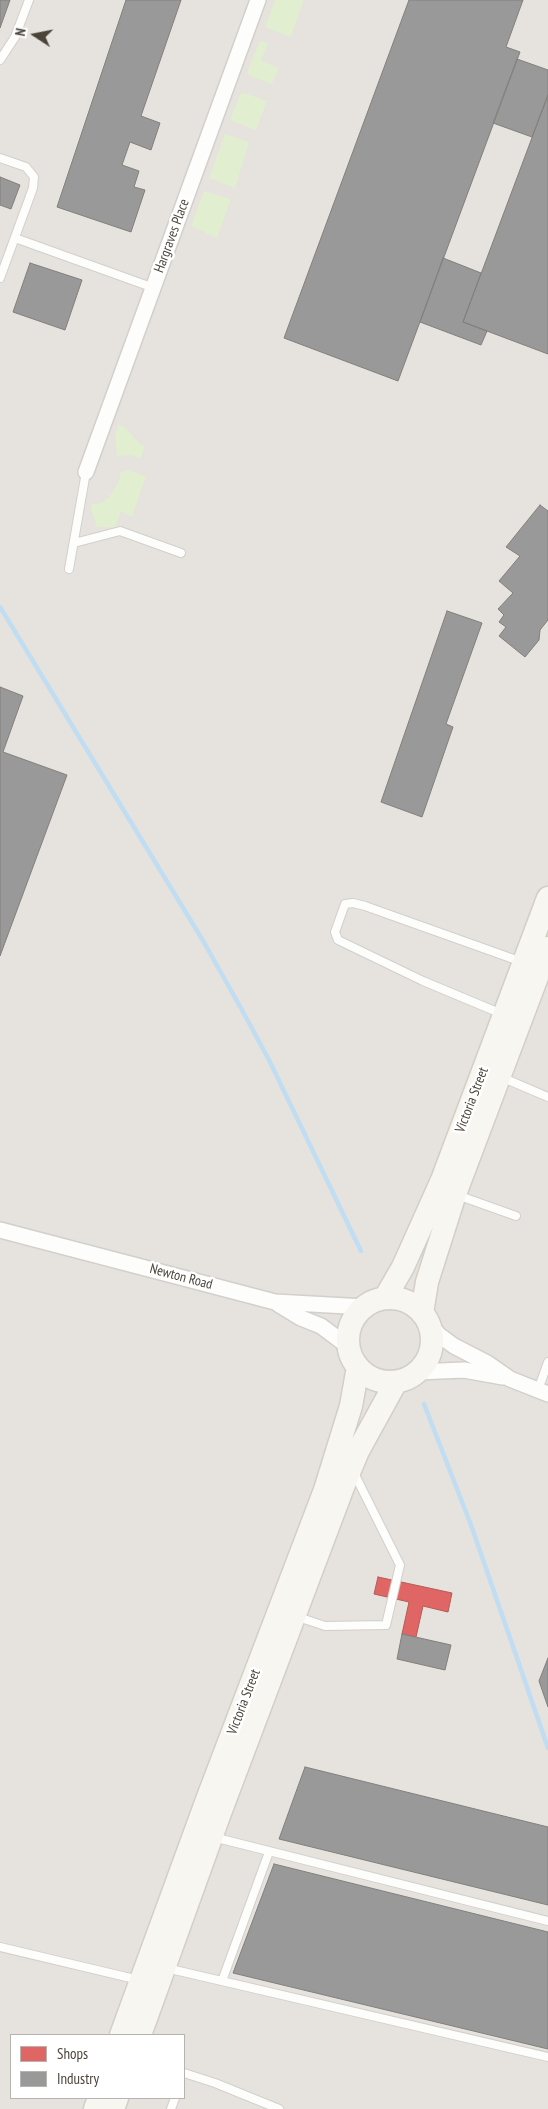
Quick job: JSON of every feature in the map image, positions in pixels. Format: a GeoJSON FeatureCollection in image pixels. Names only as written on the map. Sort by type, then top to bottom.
{"type":"FeatureCollection","features":[{"type":"Feature","properties":{"kind":"main road","name":"Victoria Street"},"geometry":{"type":"LineString","coordinates":[[375,1303],[404,1267],[426,1220],[548,898]]}},
{"type":"Feature","properties":{"kind":"main road","name":"Victoria Street"},"geometry":{"type":"LineString","coordinates":[[425,1318],[427,1282],[455,1194],[548,948]]}},
{"type":"Feature","properties":{"kind":"main road"},"geometry":{"type":"LineString","coordinates":[[398,1299],[412,1304],[425,1318],[432,1342],[430,1353],[425,1363],[408,1378],[396,1382],[382,1381],[369,1376],[358,1368],[352,1358],[348,1335],[351,1324],[357,1315],[375,1303],[398,1299]]}},
{"type":"Feature","properties":{"kind":"main road","name":"Victoria Street"},"geometry":{"type":"LineString","coordinates":[[122,2034],[211,1787],[325,1490],[351,1406],[358,1368]]}},
{"type":"Feature","properties":{"kind":"main road","name":"Victoria Street"},"geometry":{"type":"LineString","coordinates":[[140,2034],[211,1837],[351,1467],[377,1413],[396,1382]]}},
{"type":"Feature","properties":{"kind":"street","name":"Hargraves Place"},"geometry":{"type":"LineString","coordinates":[[86,472],[258,0]]}},
{"type":"Feature","properties":{"kind":"street","name":"Newton Road"},"geometry":{"type":"LineString","coordinates":[[0,1230],[275,1302],[375,1303]]}},
{"type":"Feature","properties":{"kind":"street"},"geometry":{"type":"LineString","coordinates":[[275,1302],[301,1318],[320,1326],[349,1347]]}},
{"type":"Feature","properties":{"kind":"street"},"geometry":{"type":"LineString","coordinates":[[425,1318],[439,1335],[454,1346],[487,1363],[510,1378],[543,1392]]}},
{"type":"Feature","properties":{"kind":"street"},"geometry":{"type":"LineString","coordinates":[[417,1372],[464,1370],[510,1378]]}},
{"type":"Feature","properties":{"kind":"lane"},"geometry":{"type":"LineString","coordinates":[[0,60],[15,37],[29,0]]}},
{"type":"Feature","properties":{"kind":"lane"},"geometry":{"type":"LineString","coordinates":[[0,158],[26,168],[34,177],[33,188],[0,278]]}},
{"type":"Feature","properties":{"kind":"lane"},"geometry":{"type":"LineString","coordinates":[[15,238],[154,288]]}},
{"type":"Feature","properties":{"kind":"lane"},"geometry":{"type":"LineString","coordinates":[[69,569],[86,472]]}},
{"type":"Feature","properties":{"kind":"lane"},"geometry":{"type":"LineString","coordinates":[[74,543],[120,531],[181,553]]}},
{"type":"Feature","properties":{"kind":"lane"},"geometry":{"type":"LineString","coordinates":[[504,1015],[423,981],[338,940],[335,932],[345,904],[353,903],[365,906],[524,963]]}},
{"type":"Feature","properties":{"kind":"lane"},"geometry":{"type":"LineString","coordinates":[[499,1076],[548,1097]]}},
{"type":"Feature","properties":{"kind":"lane"},"geometry":{"type":"LineString","coordinates":[[455,1194],[516,1216]]}},
{"type":"Feature","properties":{"kind":"lane"},"geometry":{"type":"LineString","coordinates":[[543,1392],[548,1362]]}},
{"type":"Feature","properties":{"kind":"lane"},"geometry":{"type":"LineString","coordinates":[[294,1616],[325,1626],[386,1625],[400,1565],[351,1467]]}},
{"type":"Feature","properties":{"kind":"lane"},"geometry":{"type":"LineString","coordinates":[[211,1837],[548,1922]]}},
{"type":"Feature","properties":{"kind":"lane"},"geometry":{"type":"LineString","coordinates":[[222,1981],[269,1852]]}},
{"type":"Feature","properties":{"kind":"lane"},"geometry":{"type":"LineString","coordinates":[[0,1947],[142,1980]]}},
{"type":"Feature","properties":{"kind":"lane"},"geometry":{"type":"LineString","coordinates":[[164,1967],[548,2057]]}},
{"type":"Feature","properties":{"kind":"lane"},"geometry":{"type":"LineString","coordinates":[[185,2073],[216,2083],[279,2109]]}},
{"type":"Feature","properties":{"kind":"shaded area"},"geometry":{"type":"Polygon","coordinates":[[[0,0],[548,0],[548,2109],[0,2109],[0,0]]]}},
{"type":"Feature","properties":{"kind":"shaded area"},"geometry":{"type":"Polygon","coordinates":[[[304,0],[337,0],[308,78],[311,79],[297,116],[279,109],[274,124],[261,119],[304,0]]]}},
{"type":"Feature","properties":{"kind":"shaded area"},"geometry":{"type":"Polygon","coordinates":[[[242,169],[253,173],[249,185],[272,193],[259,231],[224,219],[242,169]]]}},
{"type":"Feature","properties":{"kind":"shaded area"},"geometry":{"type":"Polygon","coordinates":[[[149,419],[192,435],[170,498],[145,489],[149,477],[135,473],[145,447],[140,444],[149,419]]]}},
{"type":"Feature","properties":{"kind":"green space"},"geometry":{"type":"Polygon","coordinates":[[[275,0],[304,0],[291,37],[265,27],[275,0]]]}},
{"type":"Feature","properties":{"kind":"green space"},"geometry":{"type":"Polygon","coordinates":[[[259,42],[268,43],[261,61],[279,68],[272,84],[250,76],[247,73],[259,42]]]}},
{"type":"Feature","properties":{"kind":"green space"},"geometry":{"type":"Polygon","coordinates":[[[244,93],[267,101],[256,130],[230,120],[240,94],[244,93]]]}},
{"type":"Feature","properties":{"kind":"green space"},"geometry":{"type":"Polygon","coordinates":[[[225,134],[249,142],[235,188],[209,178],[225,134]]]}},
{"type":"Feature","properties":{"kind":"green space"},"geometry":{"type":"Polygon","coordinates":[[[204,191],[231,199],[217,238],[191,226],[204,191]]]}},
{"type":"Feature","properties":{"kind":"green space"},"geometry":{"type":"Polygon","coordinates":[[[118,424],[126,428],[140,444],[145,446],[141,459],[131,455],[117,456],[115,438],[118,424]]]}},
{"type":"Feature","properties":{"kind":"green space"},"geometry":{"type":"Polygon","coordinates":[[[128,470],[146,476],[132,517],[121,511],[114,527],[97,527],[91,509],[92,504],[102,503],[110,496],[119,481],[120,472],[128,470]]]}},
{"type":"Feature","properties":{"kind":"building: Shops"},"geometry":{"type":"Polygon","coordinates":[[[378,1577],[452,1593],[448,1612],[423,1606],[416,1637],[402,1634],[409,1602],[374,1594],[378,1577]]]}},
{"type":"Feature","properties":{"kind":"building: Industry"},"geometry":{"type":"Polygon","coordinates":[[[0,0],[10,0],[0,28],[0,0]]]}},
{"type":"Feature","properties":{"kind":"building: Industry"},"geometry":{"type":"Polygon","coordinates":[[[126,0],[181,0],[141,116],[160,123],[151,150],[130,142],[122,165],[139,171],[134,187],[145,190],[131,232],[57,207],[126,0]]]}},
{"type":"Feature","properties":{"kind":"building: Industry"},"geometry":{"type":"Polygon","coordinates":[[[409,0],[523,0],[506,47],[520,52],[398,381],[284,338],[409,0]]]}},
{"type":"Feature","properties":{"kind":"building: Industry"},"geometry":{"type":"Polygon","coordinates":[[[517,59],[548,70],[548,95],[532,137],[493,123],[517,59]]]}},
{"type":"Feature","properties":{"kind":"building: Industry"},"geometry":{"type":"Polygon","coordinates":[[[548,95],[548,354],[463,322],[548,95]]]}},
{"type":"Feature","properties":{"kind":"building: Industry"},"geometry":{"type":"Polygon","coordinates":[[[0,177],[20,185],[11,209],[0,205],[0,177]]]}},
{"type":"Feature","properties":{"kind":"building: Industry"},"geometry":{"type":"Polygon","coordinates":[[[443,258],[481,273],[463,322],[487,331],[481,345],[420,322],[443,258]]]}},
{"type":"Feature","properties":{"kind":"building: Industry"},"geometry":{"type":"Polygon","coordinates":[[[30,263],[82,280],[65,330],[13,312],[30,263]]]}},
{"type":"Feature","properties":{"kind":"building: Industry"},"geometry":{"type":"Polygon","coordinates":[[[540,505],[548,511],[548,620],[540,630],[539,640],[525,657],[499,636],[506,627],[499,622],[504,615],[498,609],[513,593],[499,581],[520,556],[506,547],[540,505]]]}},
{"type":"Feature","properties":{"kind":"building: Industry"},"geometry":{"type":"Polygon","coordinates":[[[447,611],[482,623],[446,724],[453,727],[422,817],[381,802],[447,611]]]}},
{"type":"Feature","properties":{"kind":"building: Industry"},"geometry":{"type":"Polygon","coordinates":[[[0,687],[23,696],[3,752],[67,775],[0,956],[0,687]]]}},
{"type":"Feature","properties":{"kind":"building: Industry"},"geometry":{"type":"Polygon","coordinates":[[[402,1634],[451,1645],[445,1670],[397,1659],[402,1634]]]}},
{"type":"Feature","properties":{"kind":"building: Industry"},"geometry":{"type":"Polygon","coordinates":[[[548,1658],[548,1707],[539,1681],[548,1658]]]}},
{"type":"Feature","properties":{"kind":"building: Industry"},"geometry":{"type":"Polygon","coordinates":[[[305,1767],[548,1827],[548,1905],[279,1839],[305,1767]]]}},
{"type":"Feature","properties":{"kind":"building: Industry"},"geometry":{"type":"Polygon","coordinates":[[[274,1864],[548,1932],[548,2049],[233,1973],[274,1864]]]}},
{"type":"Feature","properties":{"kind":"waterway"},"geometry":{"type":"LineString","coordinates":[[0,607],[202,939],[242,1010],[269,1060],[361,1251]]}},
{"type":"Feature","properties":{"kind":"waterway"},"geometry":{"type":"LineString","coordinates":[[424,1404],[471,1525],[548,1748]]}}]}
